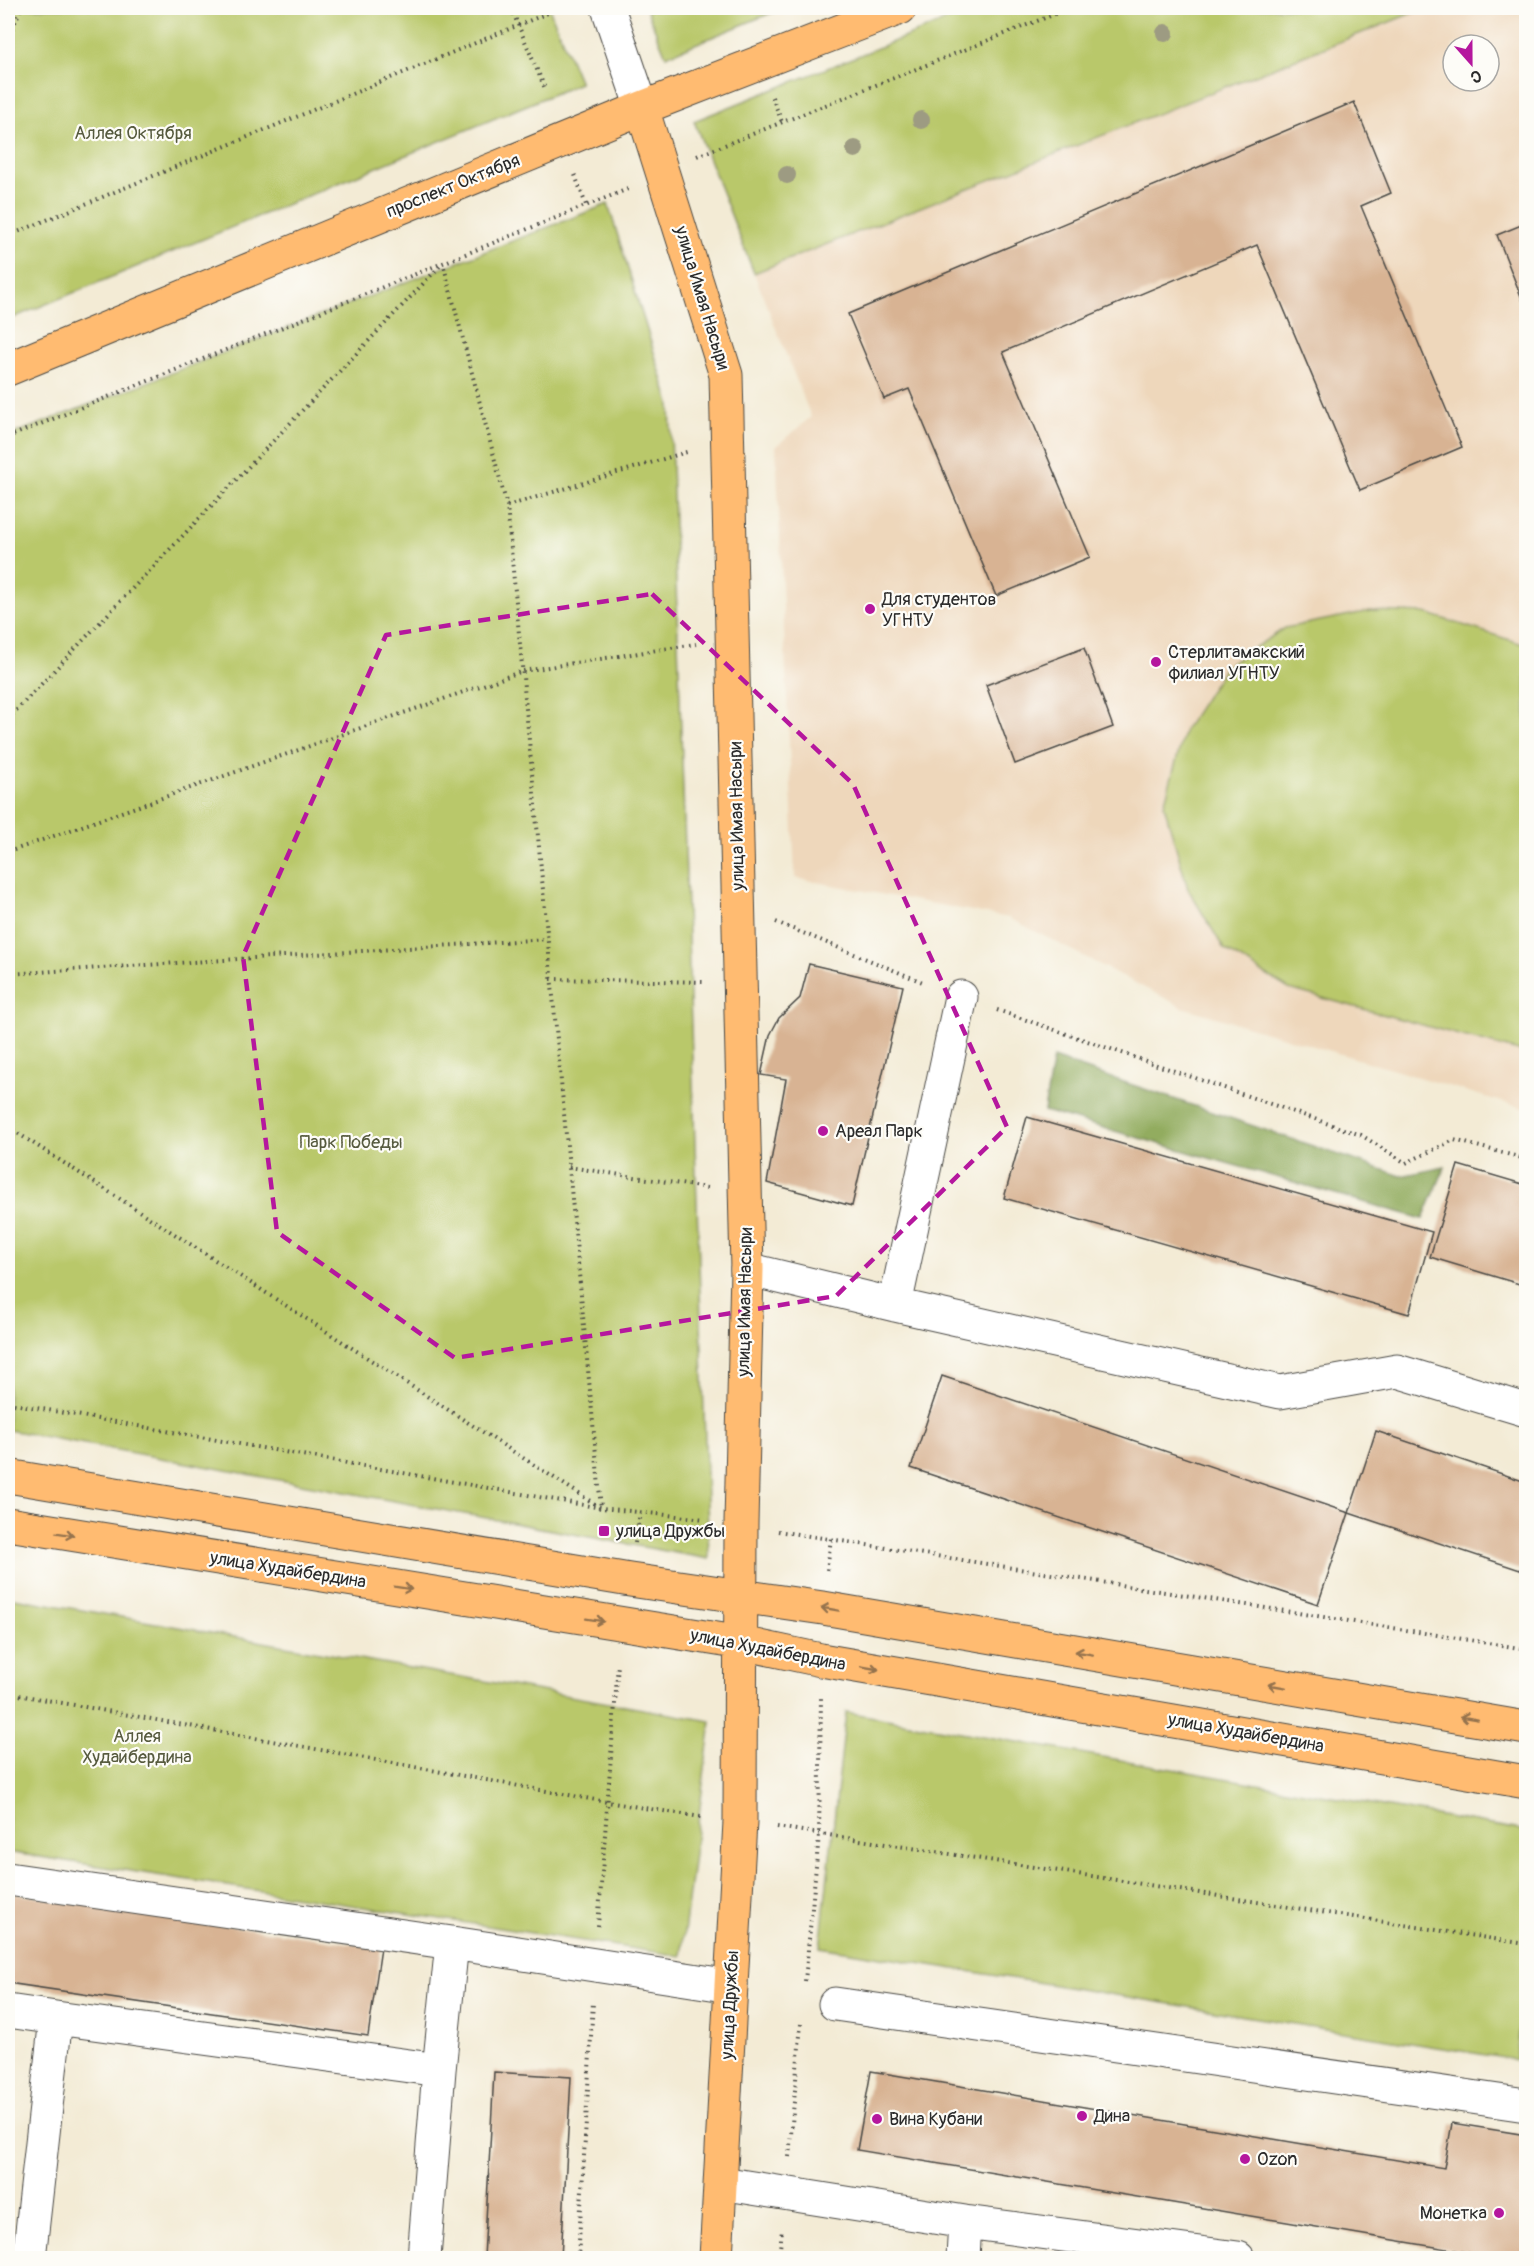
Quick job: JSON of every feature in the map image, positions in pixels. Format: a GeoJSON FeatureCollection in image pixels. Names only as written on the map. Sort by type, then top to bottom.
{"type":"FeatureCollection","features":[{"type":"Feature","properties":{"kind":"main road","name":"проспект Октября"},"geometry":{"type":"LineString","coordinates":[[8,369],[642,108],[900,8]]}},
{"type":"Feature","properties":{"kind":"main road","name":"улица Имая Насыри"},"geometry":{"type":"LineString","coordinates":[[642,108],[726,375],[747,1269],[741,1523],[742,1643]]}},
{"type":"Feature","properties":{"kind":"main road"},"geometry":{"type":"LineString","coordinates":[[8,1476],[630,1580],[823,1608],[1527,1728]]}},
{"type":"Feature","properties":{"kind":"main road","name":"улица Худайбердина"},"geometry":{"type":"LineString","coordinates":[[8,1524],[742,1643],[821,1660],[1527,1782]]}},
{"type":"Feature","properties":{"kind":"main road","name":"улица Дружбы"},"geometry":{"type":"LineString","coordinates":[[716,2259],[740,1822],[742,1643]]}},
{"type":"Feature","properties":{"kind":"street","name":"улица Имая Насыри"},"geometry":{"type":"LineString","coordinates":[[608,8],[642,108]]}},
{"type":"Feature","properties":{"kind":"street"},"geometry":{"type":"LineString","coordinates":[[895,1305],[961,997]]}},
{"type":"Feature","properties":{"kind":"street"},"geometry":{"type":"LineString","coordinates":[[747,1269],[1280,1392],[1397,1371],[1527,1410]]}},
{"type":"Feature","properties":{"kind":"street"},"geometry":{"type":"LineString","coordinates":[[8,1879],[731,1986]]}},
{"type":"Feature","properties":{"kind":"street"},"geometry":{"type":"LineString","coordinates":[[424,2259],[452,1943]]}},
{"type":"Feature","properties":{"kind":"street"},"geometry":{"type":"LineString","coordinates":[[835,2004],[1527,2106]]}},
{"type":"Feature","properties":{"kind":"street"},"geometry":{"type":"LineString","coordinates":[[8,2011],[440,2070]]}},
{"type":"Feature","properties":{"kind":"street"},"geometry":{"type":"LineString","coordinates":[[28,2259],[56,2018]]}},
{"type":"Feature","properties":{"kind":"street"},"geometry":{"type":"LineString","coordinates":[[721,2183],[965,2222],[1238,2259]]}},
{"type":"Feature","properties":{"kind":"street"},"geometry":{"type":"LineString","coordinates":[[963,2259],[965,2222]]}},
{"type":"Feature","properties":{"kind":"path"},"geometry":{"type":"LineString","coordinates":[[8,39],[21,8]]}},
{"type":"Feature","properties":{"kind":"path"},"geometry":{"type":"LineString","coordinates":[[511,8],[546,92]]}},
{"type":"Feature","properties":{"kind":"path"},"geometry":{"type":"LineString","coordinates":[[8,236],[560,8]]}},
{"type":"Feature","properties":{"kind":"path"},"geometry":{"type":"LineString","coordinates":[[8,437],[586,205],[697,156],[1070,8]]}},
{"type":"Feature","properties":{"kind":"path"},"geometry":{"type":"LineString","coordinates":[[768,88],[782,122]]}},
{"type":"Feature","properties":{"kind":"path"},"geometry":{"type":"LineString","coordinates":[[572,166],[586,205]]}},
{"type":"Feature","properties":{"kind":"path"},"geometry":{"type":"LineString","coordinates":[[444,262],[507,506],[601,1508]]}},
{"type":"Feature","properties":{"kind":"path"},"geometry":{"type":"LineString","coordinates":[[8,718],[444,262]]}},
{"type":"Feature","properties":{"kind":"path"},"geometry":{"type":"LineString","coordinates":[[507,506],[728,440]]}},
{"type":"Feature","properties":{"kind":"path"},"geometry":{"type":"LineString","coordinates":[[8,852],[523,672],[732,638]]}},
{"type":"Feature","properties":{"kind":"path"},"geometry":{"type":"LineString","coordinates":[[739,907],[961,997],[1361,1135],[1406,1163],[1454,1140],[1527,1159]]}},
{"type":"Feature","properties":{"kind":"path"},"geometry":{"type":"LineString","coordinates":[[8,974],[547,939]]}},
{"type":"Feature","properties":{"kind":"path"},"geometry":{"type":"LineString","coordinates":[[551,979],[741,983]]}},
{"type":"Feature","properties":{"kind":"path"},"geometry":{"type":"LineString","coordinates":[[8,1127],[601,1508]]}},
{"type":"Feature","properties":{"kind":"path"},"geometry":{"type":"LineString","coordinates":[[568,1167],[746,1194]]}},
{"type":"Feature","properties":{"kind":"path"},"geometry":{"type":"LineString","coordinates":[[8,1403],[601,1508],[713,1520]]}},
{"type":"Feature","properties":{"kind":"path"},"geometry":{"type":"LineString","coordinates":[[634,1550],[640,1513]]}},
{"type":"Feature","properties":{"kind":"path"},"geometry":{"type":"LineString","coordinates":[[775,1530],[1527,1649]]}},
{"type":"Feature","properties":{"kind":"path"},"geometry":{"type":"LineString","coordinates":[[823,1608],[831,1538]]}},
{"type":"Feature","properties":{"kind":"path"},"geometry":{"type":"LineString","coordinates":[[804,1990],[819,1835],[821,1660]]}},
{"type":"Feature","properties":{"kind":"path"},"geometry":{"type":"LineString","coordinates":[[578,2259],[595,1965],[618,1664]]}},
{"type":"Feature","properties":{"kind":"path"},"geometry":{"type":"LineString","coordinates":[[8,1693],[701,1817]]}},
{"type":"Feature","properties":{"kind":"path"},"geometry":{"type":"LineString","coordinates":[[776,1827],[1527,1944]]}},
{"type":"Feature","properties":{"kind":"path"},"geometry":{"type":"LineString","coordinates":[[779,2259],[802,2014]]}},
{"type":"Feature","properties":{"kind":"highlighted area"},"geometry":{"type":"Polygon","coordinates":[[[652,594],[853,784],[1007,1127],[836,1296],[455,1358],[277,1232],[243,956],[386,635],[652,594]]]}},
{"type":"Feature","properties":{"kind":"shaded area","name":"Стерлитамакский филиал УГНТУ"},"geometry":{"type":"Polygon","coordinates":[[[1423,8],[1526,8],[1526,1109],[1182,1007],[1009,918],[795,878],[776,446],[811,417],[754,273],[1423,8]]]}},
{"type":"Feature","properties":{"kind":"green space","name":"Аллея Октября"},"geometry":{"type":"Polygon","coordinates":[[[8,8],[549,8],[580,83],[8,320],[8,8]]]}},
{"type":"Feature","properties":{"kind":"green space"},"geometry":{"type":"Polygon","coordinates":[[[646,8],[783,8],[666,56],[646,8]]]}},
{"type":"Feature","properties":{"kind":"green space"},"geometry":{"type":"Polygon","coordinates":[[[978,8],[1425,8],[754,273],[694,121],[978,8]]]}},
{"type":"Feature","properties":{"kind":"green space","name":"Парк Победы"},"geometry":{"type":"Polygon","coordinates":[[[608,204],[670,404],[709,1559],[8,1430],[8,436],[608,204]]]}},
{"type":"Feature","properties":{"kind":"green space"},"geometry":{"type":"Polygon","coordinates":[[[1370,611],[1425,613],[1526,645],[1526,1053],[1289,989],[1224,949],[1188,889],[1164,805],[1185,729],[1226,666],[1285,628],[1370,611]]]}},
{"type":"Feature","properties":{"kind":"green space"},"geometry":{"type":"Polygon","coordinates":[[[1053,1058],[1401,1176],[1445,1167],[1423,1219],[1044,1111],[1053,1058]]]}},
{"type":"Feature","properties":{"kind":"green space","name":"Аллея Худайбердина"},"geometry":{"type":"Polygon","coordinates":[[[8,1597],[711,1721],[681,1956],[8,1852],[8,1597]]]}},
{"type":"Feature","properties":{"kind":"green space"},"geometry":{"type":"Polygon","coordinates":[[[846,1712],[1526,1831],[1526,1972],[1516,2060],[820,1947],[846,1712]]]}},
{"type":"Feature","properties":{"kind":"building"},"geometry":{"type":"Polygon","coordinates":[[[1354,102],[1391,193],[1361,206],[1462,447],[1360,490],[1257,245],[1003,352],[1090,557],[996,596],[909,389],[884,399],[848,314],[1354,102]]]}},
{"type":"Feature","properties":{"kind":"building"},"geometry":{"type":"Polygon","coordinates":[[[1526,223],[1526,309],[1497,235],[1526,223]]]}},
{"type":"Feature","properties":{"kind":"building"},"geometry":{"type":"Polygon","coordinates":[[[1084,648],[1113,727],[1015,764],[986,685],[1084,648]]]}},
{"type":"Feature","properties":{"kind":"building","name":"Ареал Парк"},"geometry":{"type":"Polygon","coordinates":[[[809,964],[903,986],[852,1206],[767,1183],[786,1079],[761,1075],[770,1035],[779,1018],[800,998],[809,964]]]}},
{"type":"Feature","properties":{"kind":"building"},"geometry":{"type":"Polygon","coordinates":[[[1027,1117],[1432,1232],[1409,1314],[1004,1198],[1027,1117]]]}},
{"type":"Feature","properties":{"kind":"building"},"geometry":{"type":"Polygon","coordinates":[[[1458,1165],[1526,1185],[1526,1286],[1430,1257],[1458,1165]]]}},
{"type":"Feature","properties":{"kind":"building"},"geometry":{"type":"Polygon","coordinates":[[[942,1376],[1349,1513],[1318,1604],[911,1468],[942,1376]]]}},
{"type":"Feature","properties":{"kind":"building"},"geometry":{"type":"Polygon","coordinates":[[[1376,1431],[1526,1482],[1526,1572],[1349,1513],[1376,1431]]]}},
{"type":"Feature","properties":{"kind":"building"},"geometry":{"type":"Polygon","coordinates":[[[8,1893],[381,1948],[368,2036],[8,1983],[8,1893]]]}},
{"type":"Feature","properties":{"kind":"building"},"geometry":{"type":"Polygon","coordinates":[[[8,2062],[13,2062],[9,2112],[8,2112],[8,2062]]]}},
{"type":"Feature","properties":{"kind":"building"},"geometry":{"type":"Polygon","coordinates":[[[871,2071],[1444,2168],[1452,2123],[1526,2135],[1526,2258],[1501,2258],[857,2150],[871,2071]]]}},
{"type":"Feature","properties":{"kind":"building"},"geometry":{"type":"Polygon","coordinates":[[[494,2072],[571,2077],[561,2258],[484,2258],[494,2072]]]}},
{"type":"Feature","properties":{"kind":"place","name":"Для студентов УГНТУ"},"geometry":{"type":"Point","coordinates":[870,609]}},
{"type":"Feature","properties":{"kind":"place","name":"Стерлитамакский филиал УГНТУ"},"geometry":{"type":"Point","coordinates":[1156,662]}},
{"type":"Feature","properties":{"kind":"place","name":"Ареал Парк"},"geometry":{"type":"Point","coordinates":[823,1131]}},
{"type":"Feature","properties":{"kind":"place","name":"улица Дружбы"},"geometry":{"type":"Point","coordinates":[604,1531]}},
{"type":"Feature","properties":{"kind":"place","name":"Дина"},"geometry":{"type":"Point","coordinates":[1082,2116]}},
{"type":"Feature","properties":{"kind":"place","name":"Вина Кубани"},"geometry":{"type":"Point","coordinates":[877,2119]}},
{"type":"Feature","properties":{"kind":"place","name":"Ozon"},"geometry":{"type":"Point","coordinates":[1245,2159]}},
{"type":"Feature","properties":{"kind":"place","name":"Монетка"},"geometry":{"type":"Point","coordinates":[1499,2213]}}]}
